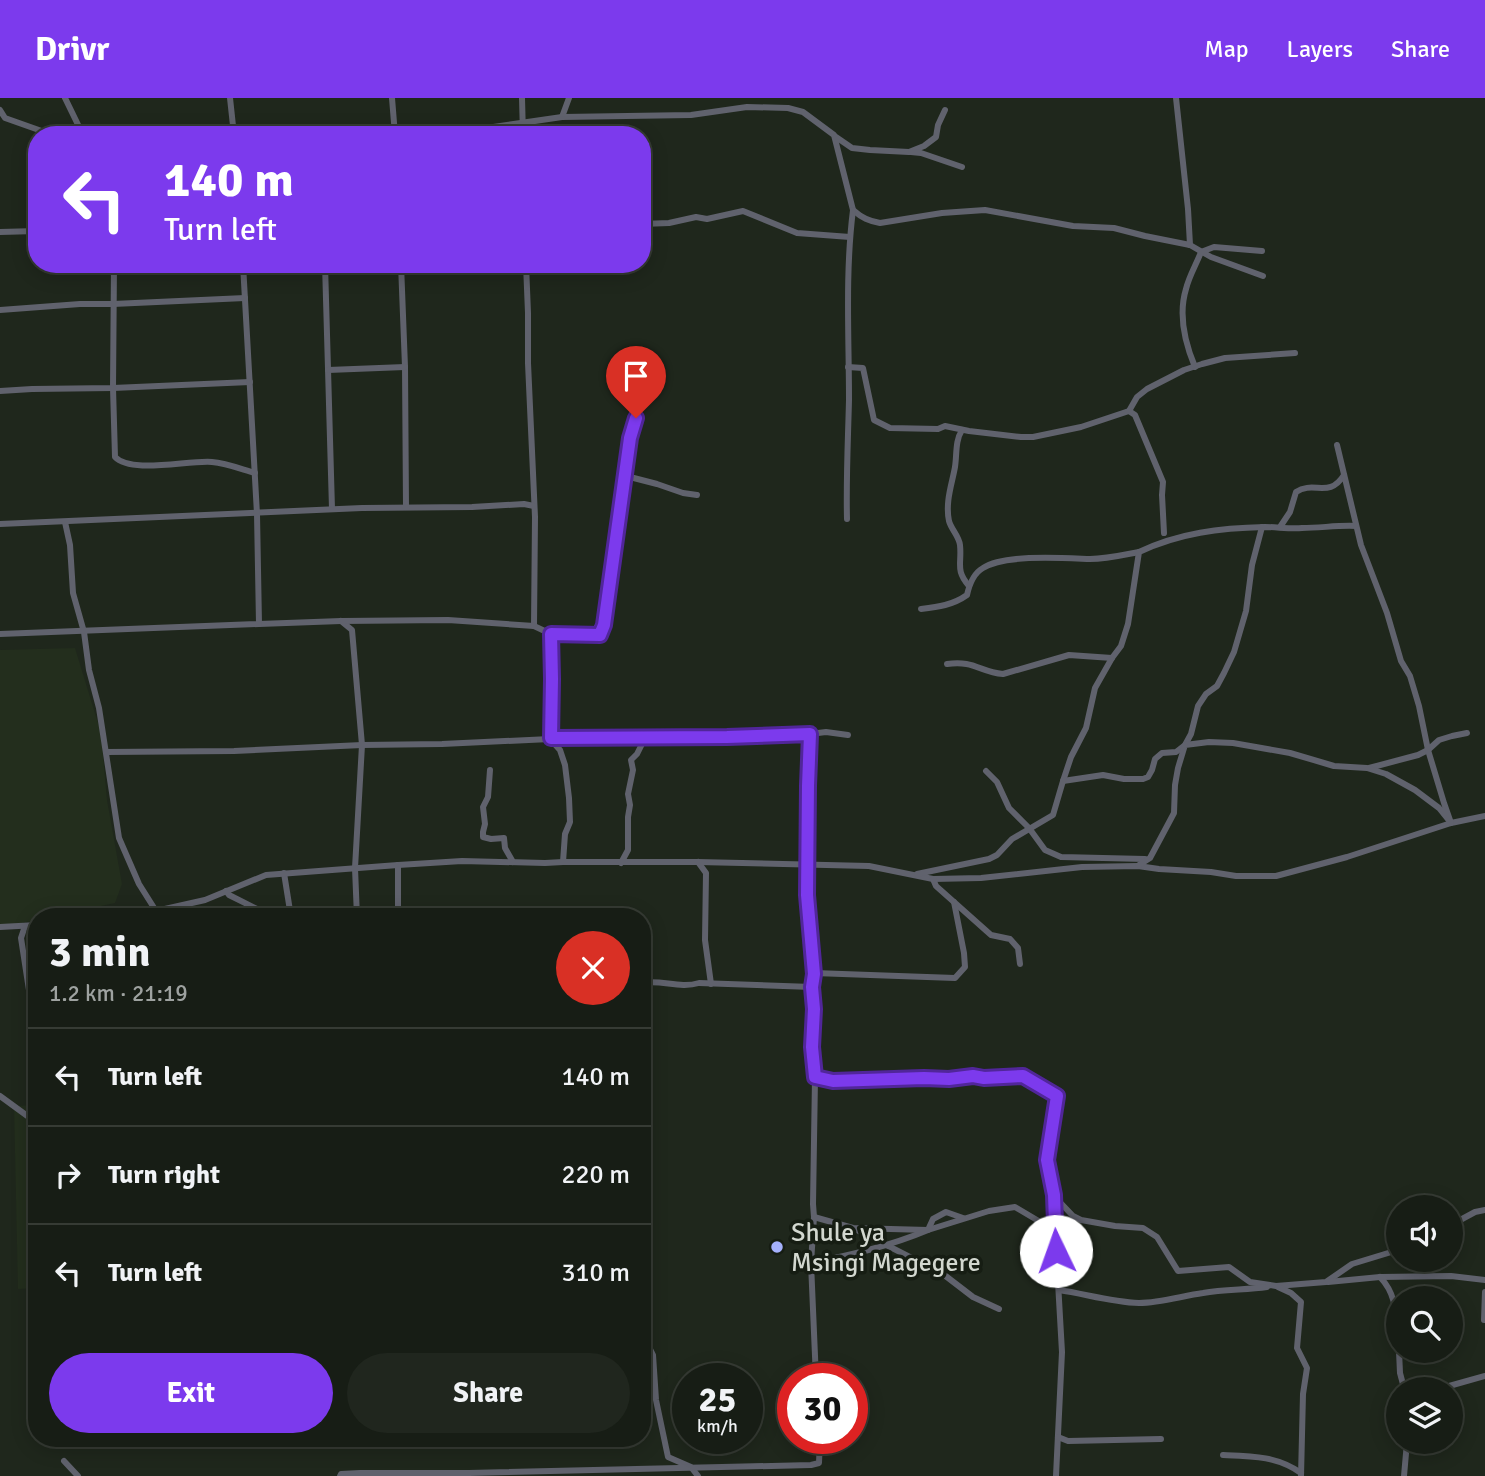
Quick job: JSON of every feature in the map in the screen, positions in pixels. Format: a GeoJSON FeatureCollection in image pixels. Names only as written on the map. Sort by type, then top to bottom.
{"type":"FeatureCollection","features":[{"type":"Feature","properties":{"kind":"street"},"geometry":{"type":"LineString","coordinates":[[65,98],[79,126]]}},
{"type":"Feature","properties":{"kind":"street"},"geometry":{"type":"LineString","coordinates":[[230,98],[233,126]]}},
{"type":"Feature","properties":{"kind":"street"},"geometry":{"type":"LineString","coordinates":[[392,98],[394,126]]}},
{"type":"Feature","properties":{"kind":"street"},"geometry":{"type":"LineString","coordinates":[[522,98],[523,123]]}},
{"type":"Feature","properties":{"kind":"street"},"geometry":{"type":"LineString","coordinates":[[562,117],[569,98]]}},
{"type":"Feature","properties":{"kind":"street"},"geometry":{"type":"LineString","coordinates":[[1176,98],[1190,245]]}},
{"type":"Feature","properties":{"kind":"street"},"geometry":{"type":"LineString","coordinates":[[502,126],[562,117],[691,115],[747,107],[788,108],[803,112],[852,148],[921,153],[962,167]]}},
{"type":"Feature","properties":{"kind":"street"},"geometry":{"type":"LineString","coordinates":[[0,110],[5,118],[28,126]]}},
{"type":"Feature","properties":{"kind":"street"},"geometry":{"type":"LineString","coordinates":[[909,152],[924,146],[936,136],[937,125],[945,110]]}},
{"type":"Feature","properties":{"kind":"street"},"geometry":{"type":"LineString","coordinates":[[834,135],[853,210],[847,286],[847,519]]}},
{"type":"Feature","properties":{"kind":"street"},"geometry":{"type":"LineString","coordinates":[[853,210],[861,217],[880,223],[942,213],[985,210],[1073,226],[1114,228],[1190,245],[1201,252],[1263,276]]}},
{"type":"Feature","properties":{"kind":"street"},"geometry":{"type":"LineString","coordinates":[[651,224],[696,217],[707,219],[743,211],[797,233],[849,237]]}},
{"type":"Feature","properties":{"kind":"street"},"geometry":{"type":"LineString","coordinates":[[0,232],[28,231]]}},
{"type":"Feature","properties":{"kind":"street"},"geometry":{"type":"LineString","coordinates":[[1195,367],[1189,353],[1182,313],[1186,286],[1201,252],[1214,247],[1262,251]]}},
{"type":"Feature","properties":{"kind":"street"},"geometry":{"type":"LineString","coordinates":[[114,273],[114,453],[117,461],[145,466],[212,462],[255,473]]}},
{"type":"Feature","properties":{"kind":"street"},"geometry":{"type":"LineString","coordinates":[[244,273],[257,514],[260,624]]}},
{"type":"Feature","properties":{"kind":"street"},"geometry":{"type":"LineString","coordinates":[[325,273],[332,509]]}},
{"type":"Feature","properties":{"kind":"street"},"geometry":{"type":"LineString","coordinates":[[401,273],[406,507]]}},
{"type":"Feature","properties":{"kind":"street"},"geometry":{"type":"LineString","coordinates":[[526,273],[534,506],[534,626]]}},
{"type":"Feature","properties":{"kind":"street"},"geometry":{"type":"LineString","coordinates":[[0,310],[245,298]]}},
{"type":"Feature","properties":{"kind":"street"},"geometry":{"type":"LineString","coordinates":[[848,367],[863,368],[874,420],[890,428],[938,429],[946,426],[1021,438],[1081,428],[1129,411],[1147,388],[1184,370],[1225,358],[1295,353]]}},
{"type":"Feature","properties":{"kind":"street"},"geometry":{"type":"LineString","coordinates":[[328,370],[405,367]]}},
{"type":"Feature","properties":{"kind":"street"},"geometry":{"type":"LineString","coordinates":[[0,391],[250,382]]}},
{"type":"Feature","properties":{"kind":"street"},"geometry":{"type":"LineString","coordinates":[[1129,411],[1135,415],[1163,482],[1164,533]]}},
{"type":"Feature","properties":{"kind":"street"},"geometry":{"type":"LineString","coordinates":[[0,634],[341,621],[448,621],[534,626],[551,634],[600,635],[604,625],[630,438],[636,418]]}},
{"type":"Feature","properties":{"kind":"street"},"geometry":{"type":"LineString","coordinates":[[962,429],[958,436],[956,463],[948,501],[950,522],[960,547],[960,576],[969,586]]}},
{"type":"Feature","properties":{"kind":"street"},"geometry":{"type":"LineString","coordinates":[[1337,445],[1361,545],[1387,613],[1401,661],[1410,676],[1451,823]]}},
{"type":"Feature","properties":{"kind":"street"},"geometry":{"type":"LineString","coordinates":[[1280,527],[1290,512],[1296,492],[1302,488],[1329,488],[1339,484],[1344,475]]}},
{"type":"Feature","properties":{"kind":"street"},"geometry":{"type":"LineString","coordinates":[[626,476],[697,495]]}},
{"type":"Feature","properties":{"kind":"street"},"geometry":{"type":"LineString","coordinates":[[0,524],[332,509],[524,504],[534,506]]}},
{"type":"Feature","properties":{"kind":"street"},"geometry":{"type":"LineString","coordinates":[[65,523],[70,545],[73,593],[84,632],[89,670],[99,708],[119,838],[139,884],[154,908]]}},
{"type":"Feature","properties":{"kind":"street"},"geometry":{"type":"LineString","coordinates":[[921,609],[948,605],[960,600],[967,595],[979,569],[991,564],[1012,560],[1092,559],[1139,552],[1159,542],[1210,530],[1356,526]]}},
{"type":"Feature","properties":{"kind":"street"},"geometry":{"type":"LineString","coordinates":[[1138,866],[1150,858],[1174,813],[1178,768],[1198,706],[1206,694],[1217,686],[1234,652],[1246,611],[1252,565],[1262,527]]}},
{"type":"Feature","properties":{"kind":"street"},"geometry":{"type":"LineString","coordinates":[[915,875],[989,859],[997,855],[1012,839],[1053,815],[1071,757],[1086,728],[1095,688],[1121,646],[1128,624],[1139,552]]}},
{"type":"Feature","properties":{"kind":"street"},"geometry":{"type":"LineString","coordinates":[[341,621],[352,630],[362,745],[355,868],[357,908]]}},
{"type":"Feature","properties":{"kind":"street"},"geometry":{"type":"LineString","coordinates":[[551,634],[551,738],[560,750],[565,765],[569,797],[570,822],[565,835],[563,862]]}},
{"type":"Feature","properties":{"kind":"street"},"geometry":{"type":"LineString","coordinates":[[947,664],[961,662],[1003,674],[1069,655],[1112,658]]}},
{"type":"Feature","properties":{"kind":"street"},"geometry":{"type":"LineString","coordinates":[[106,752],[234,751],[551,738],[826,732],[848,735]]}},
{"type":"Feature","properties":{"kind":"street"},"geometry":{"type":"LineString","coordinates":[[1367,768],[1418,755],[1440,740],[1467,733]]}},
{"type":"Feature","properties":{"kind":"street"},"geometry":{"type":"LineString","coordinates":[[810,734],[807,895],[814,974],[814,1217],[811,1263],[816,1363]]}},
{"type":"Feature","properties":{"kind":"street"},"geometry":{"type":"LineString","coordinates":[[621,863],[628,850],[628,793],[633,771],[631,761],[645,738]]}},
{"type":"Feature","properties":{"kind":"street"},"geometry":{"type":"LineString","coordinates":[[1063,780],[1103,775],[1143,779],[1148,776],[1155,759],[1162,753],[1176,752],[1185,744],[1233,743],[1290,753],[1334,766],[1367,768],[1386,774],[1438,808],[1451,823]]}},
{"type":"Feature","properties":{"kind":"street"},"geometry":{"type":"LineString","coordinates":[[490,770],[488,797],[483,807],[483,837],[504,838],[505,848],[513,862]]}},
{"type":"Feature","properties":{"kind":"street"},"geometry":{"type":"LineString","coordinates":[[986,771],[997,782],[1009,808],[1045,849],[1061,857],[1138,860],[1150,858]]}},
{"type":"Feature","properties":{"kind":"street"},"geometry":{"type":"LineString","coordinates":[[169,908],[205,900],[266,875],[461,861],[869,866],[933,879],[981,878],[1082,867],[1138,866],[1236,876],[1276,876],[1347,857],[1451,823],[1485,816]]}},
{"type":"Feature","properties":{"kind":"street"},"geometry":{"type":"LineString","coordinates":[[698,862],[706,873],[705,940],[711,984]]}},
{"type":"Feature","properties":{"kind":"street"},"geometry":{"type":"LineString","coordinates":[[398,865],[398,908]]}},
{"type":"Feature","properties":{"kind":"street"},"geometry":{"type":"LineString","coordinates":[[284,873],[290,908]]}},
{"type":"Feature","properties":{"kind":"street"},"geometry":{"type":"LineString","coordinates":[[933,879],[936,886],[991,935],[1010,939],[1018,948],[1020,964]]}},
{"type":"Feature","properties":{"kind":"street"},"geometry":{"type":"LineString","coordinates":[[226,891],[255,908]]}},
{"type":"Feature","properties":{"kind":"street"},"geometry":{"type":"LineString","coordinates":[[814,974],[955,978],[965,967],[954,902]]}},
{"type":"Feature","properties":{"kind":"street"},"geometry":{"type":"LineString","coordinates":[[25,926],[21,938],[28,984]]}},
{"type":"Feature","properties":{"kind":"street"},"geometry":{"type":"LineString","coordinates":[[0,927],[28,926]]}},
{"type":"Feature","properties":{"kind":"street"},"geometry":{"type":"LineString","coordinates":[[651,981],[679,986],[699,983],[812,987]]}},
{"type":"Feature","properties":{"kind":"street"},"geometry":{"type":"LineString","coordinates":[[815,1077],[833,1081],[1023,1076],[1057,1096],[1047,1160],[1054,1195],[1062,1352],[1056,1476]]}},
{"type":"Feature","properties":{"kind":"street"},"geometry":{"type":"LineString","coordinates":[[0,1096],[28,1116]]}},
{"type":"Feature","properties":{"kind":"street"},"geometry":{"type":"LineString","coordinates":[[1054,1195],[1073,1216],[1082,1220],[1143,1228],[1157,1237],[1178,1271],[1229,1268],[1250,1282],[1276,1286],[1291,1293],[1301,1302],[1297,1348],[1307,1368],[1303,1394],[1301,1474]]}},
{"type":"Feature","properties":{"kind":"street"},"geometry":{"type":"LineString","coordinates":[[811,1263],[886,1246],[964,1218],[1015,1207],[1056,1235]]}},
{"type":"Feature","properties":{"kind":"street"},"geometry":{"type":"LineString","coordinates":[[1463,1218],[1485,1210]]}},
{"type":"Feature","properties":{"kind":"street"},"geometry":{"type":"LineString","coordinates":[[928,1230],[933,1219],[946,1212],[964,1218]]}},
{"type":"Feature","properties":{"kind":"street"},"geometry":{"type":"LineString","coordinates":[[814,1217],[853,1227],[928,1230]]}},
{"type":"Feature","properties":{"kind":"street"},"geometry":{"type":"LineString","coordinates":[[853,1227],[943,1274],[973,1297],[999,1309]]}},
{"type":"Feature","properties":{"kind":"street"},"geometry":{"type":"LineString","coordinates":[[1326,1282],[1352,1264],[1386,1254]]}},
{"type":"Feature","properties":{"kind":"street"},"geometry":{"type":"LineString","coordinates":[[1059,1290],[1109,1300],[1142,1303],[1204,1292],[1380,1277],[1451,1276],[1485,1280]]}},
{"type":"Feature","properties":{"kind":"street"},"geometry":{"type":"LineString","coordinates":[[1380,1277],[1388,1286]]}},
{"type":"Feature","properties":{"kind":"street"},"geometry":{"type":"LineString","coordinates":[[1484,1320],[1485,1292]]}},
{"type":"Feature","properties":{"kind":"street"},"geometry":{"type":"LineString","coordinates":[[651,1352],[656,1400],[668,1457],[691,1467],[698,1476]]}},
{"type":"Feature","properties":{"kind":"street"},"geometry":{"type":"LineString","coordinates":[[1463,1382],[1485,1376]]}},
{"type":"Feature","properties":{"kind":"street"},"geometry":{"type":"LineString","coordinates":[[1058,1437],[1068,1441],[1161,1439]]}},
{"type":"Feature","properties":{"kind":"street"},"geometry":{"type":"LineString","coordinates":[[340,1476],[360,1473],[469,1475],[811,1465],[819,1463],[819,1454]]}},
{"type":"Feature","properties":{"kind":"street"},"geometry":{"type":"LineString","coordinates":[[1404,1476],[1405,1454]]}},
{"type":"Feature","properties":{"kind":"street"},"geometry":{"type":"LineString","coordinates":[[1223,1455],[1274,1459],[1290,1465],[1301,1474]]}},
{"type":"Feature","properties":{"kind":"street"},"geometry":{"type":"LineString","coordinates":[[64,1461],[78,1476]]}},
{"type":"Feature","properties":{"kind":"shaded area"},"geometry":{"type":"Polygon","coordinates":[[[75,648],[101,733],[107,800],[122,884],[115,903],[91,908],[28,908],[28,922],[0,927],[0,650],[75,648]]]}},
{"type":"Feature","properties":{"kind":"shaded area"},"geometry":{"type":"Polygon","coordinates":[[[28,1105],[28,1288],[18,1289],[14,1106],[28,1105]]]}},
{"type":"Feature","properties":{"kind":"place","name":"Shule ya Msingi Magegere"},"geometry":{"type":"Point","coordinates":[777,1247]}},
{"type":"Feature","properties":{"kind":"route"},"geometry":{"type":"LineString","coordinates":[[636,418],[630,438],[604,625],[600,635],[551,634],[551,738],[810,734],[807,895],[814,974],[812,1047],[815,1077],[833,1081],[1023,1076],[1057,1096],[1047,1160],[1054,1195],[1056,1251]]}}]}
